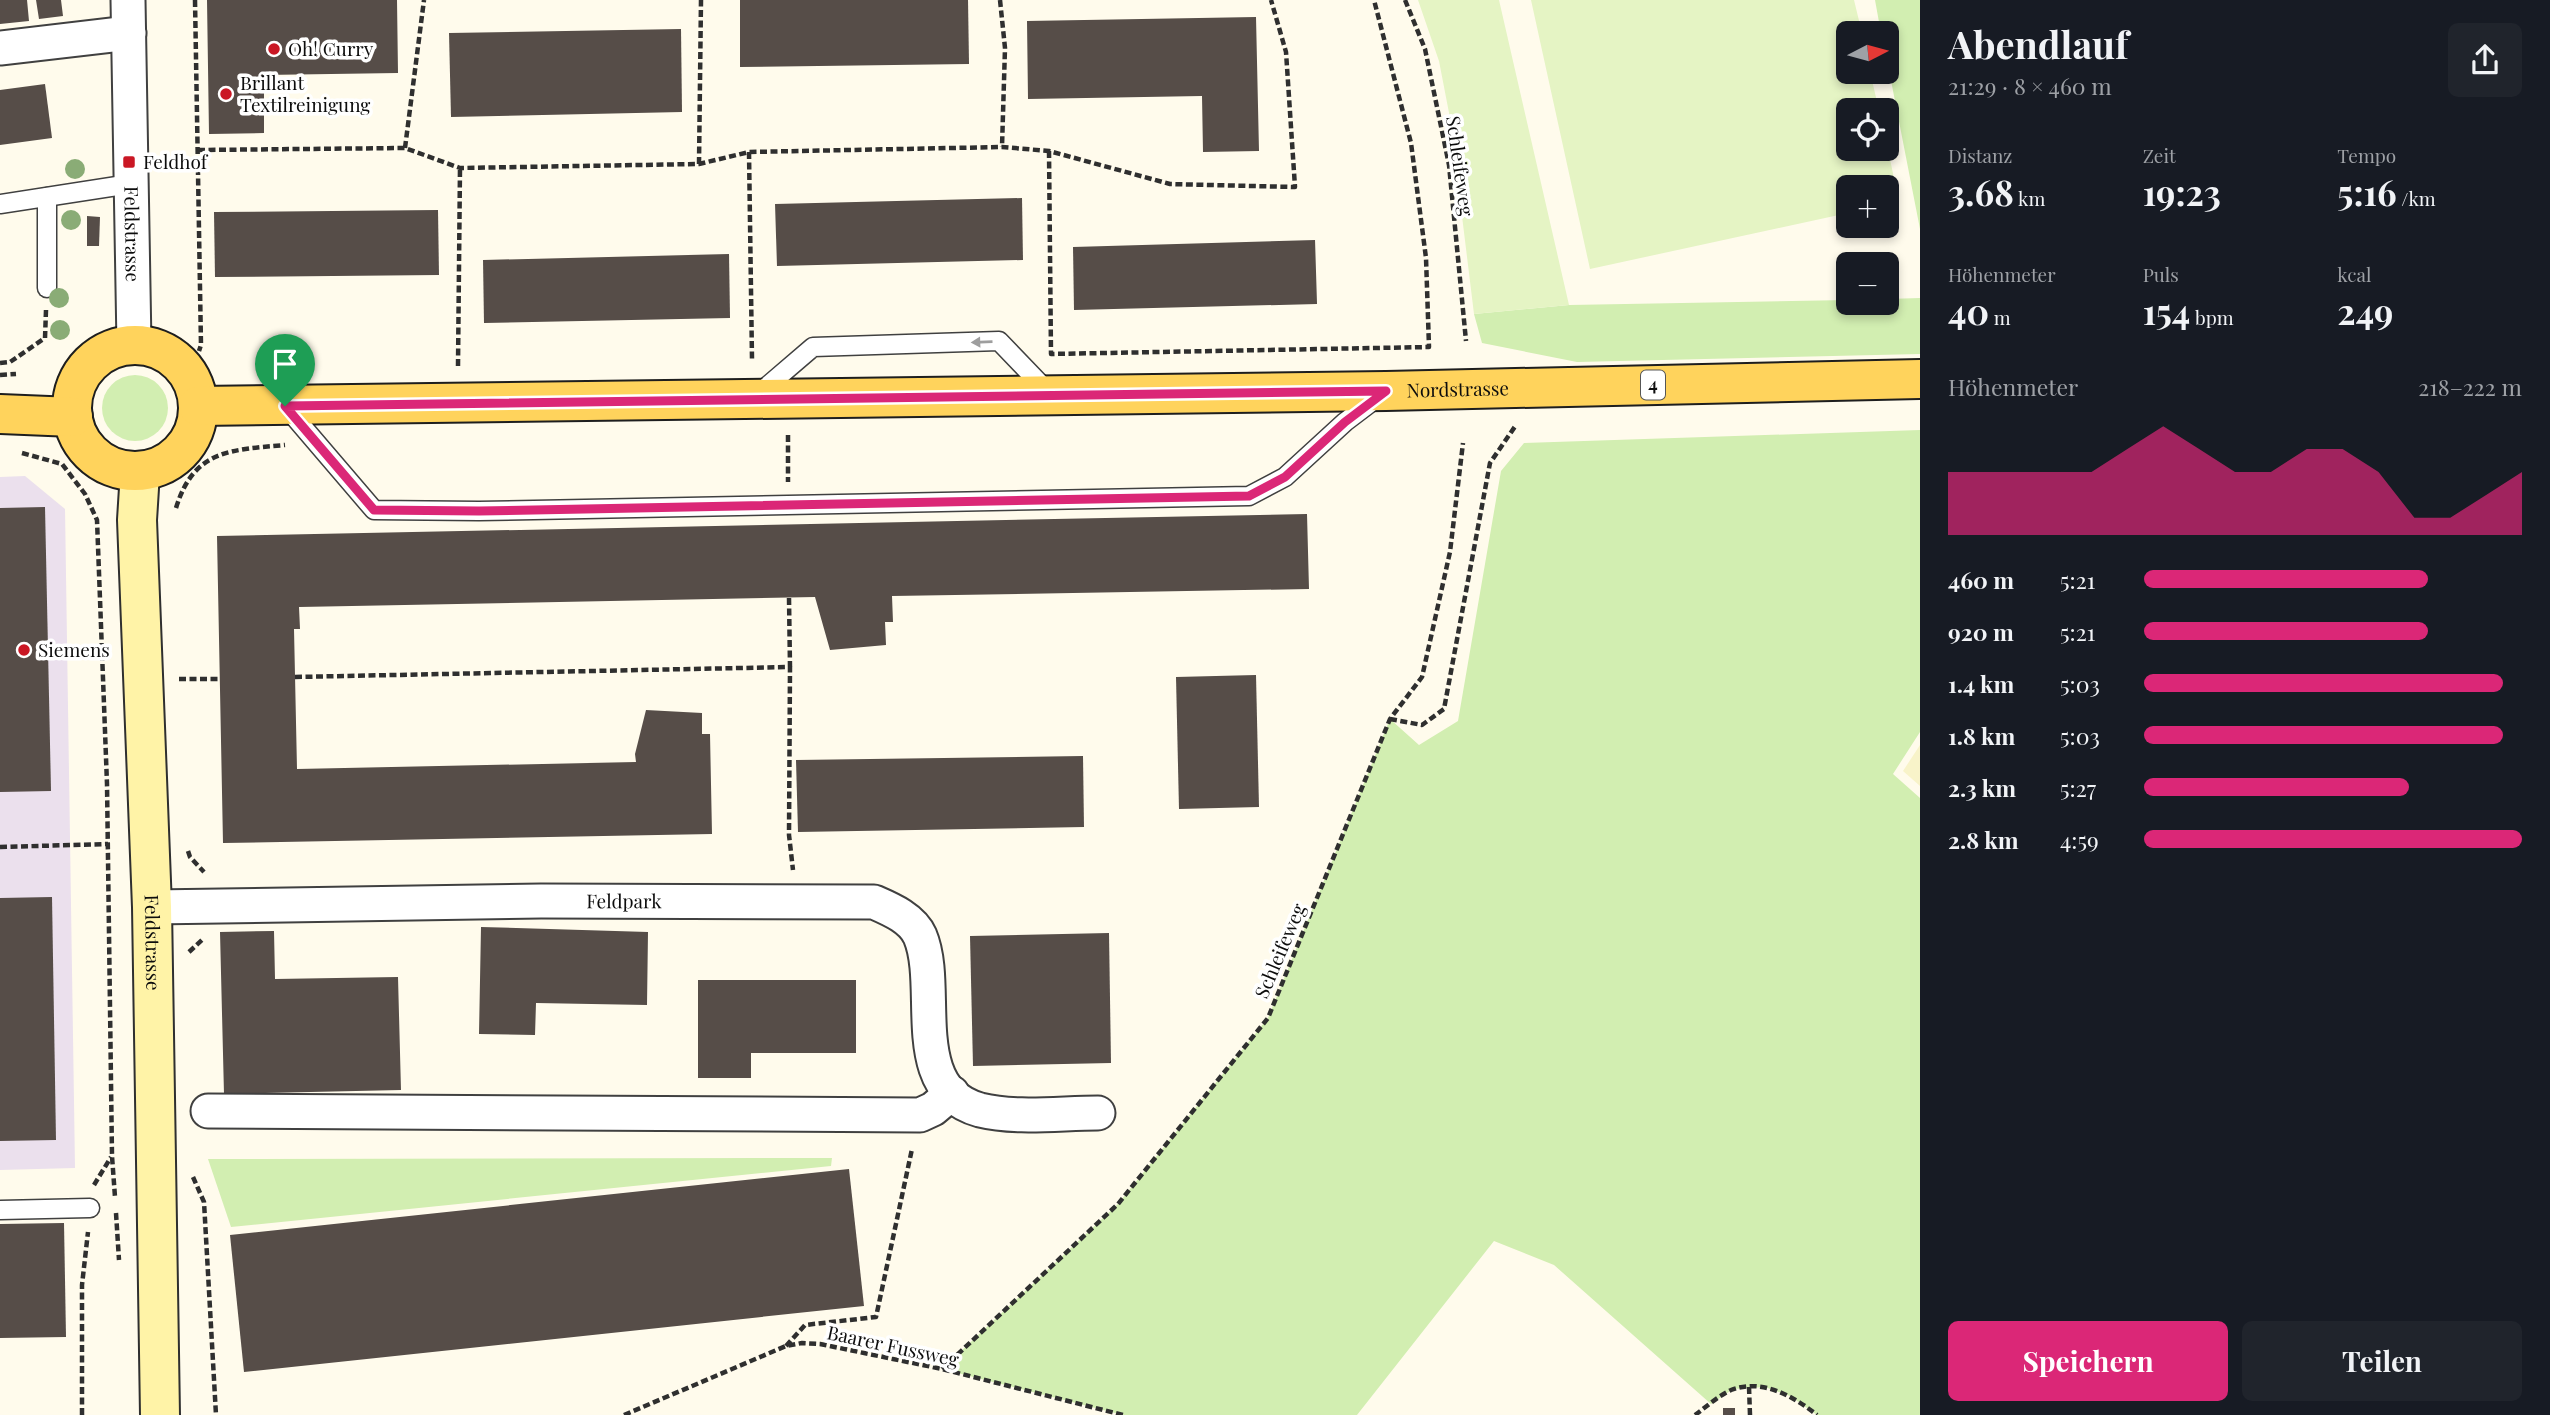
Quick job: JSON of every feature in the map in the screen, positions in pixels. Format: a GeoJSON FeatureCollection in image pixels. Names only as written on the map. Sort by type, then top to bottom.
{"type":"FeatureCollection","features":[{"type":"Feature","properties":{"kind":"main road"},"geometry":{"type":"LineString","coordinates":[[134,345],[154,348],[171,356],[185,370],[195,386],[198,406],[196,425],[188,443],[175,458],[159,467],[139,472],[120,470],[103,463],[88,451],[78,435],[72,399],[77,382],[87,367],[101,355],[134,345]]}},
{"type":"Feature","properties":{"kind":"main road","name":"Nordstrasse"},"geometry":{"type":"LineString","coordinates":[[198,406],[1386,391],[1920,379]]}},
{"type":"Feature","properties":{"kind":"main road"},"geometry":{"type":"LineString","coordinates":[[0,414],[73,417]]}},
{"type":"Feature","properties":{"kind":"street","name":"Feldstrasse"},"geometry":{"type":"LineString","coordinates":[[128,0],[134,345]]}},
{"type":"Feature","properties":{"kind":"street"},"geometry":{"type":"LineString","coordinates":[[0,48],[128,33]]}},
{"type":"Feature","properties":{"kind":"street","name":"Feldstrasse"},"geometry":{"type":"LineString","coordinates":[[139,472],[137,520],[152,907],[160,1415]]}},
{"type":"Feature","properties":{"kind":"street","name":"Feldpark"},"geometry":{"type":"LineString","coordinates":[[152,907],[541,901],[874,902],[899,913],[919,934],[926,965],[930,1045],[939,1076],[952,1093]]}},
{"type":"Feature","properties":{"kind":"street"},"geometry":{"type":"LineString","coordinates":[[208,1111],[920,1115],[933,1109],[952,1093],[979,1109],[1013,1114],[1097,1113]]}},
{"type":"Feature","properties":{"kind":"lane"},"geometry":{"type":"LineString","coordinates":[[0,204],[130,184]]}},
{"type":"Feature","properties":{"kind":"lane"},"geometry":{"type":"LineString","coordinates":[[47,197],[47,288]]}},
{"type":"Feature","properties":{"kind":"lane"},"geometry":{"type":"LineString","coordinates":[[770,399],[813,346],[999,341],[1052,395]]}},
{"type":"Feature","properties":{"kind":"lane"},"geometry":{"type":"LineString","coordinates":[[285,406],[374,510],[789,507],[1249,496],[1285,477],[1345,422],[1386,391]]}},
{"type":"Feature","properties":{"kind":"lane"},"geometry":{"type":"LineString","coordinates":[[0,1210],[90,1208]]}},
{"type":"Feature","properties":{"kind":"path"},"geometry":{"type":"LineString","coordinates":[[195,0],[199,351]]}},
{"type":"Feature","properties":{"kind":"path"},"geometry":{"type":"LineString","coordinates":[[405,148],[424,0]]}},
{"type":"Feature","properties":{"kind":"path"},"geometry":{"type":"LineString","coordinates":[[699,164],[701,0]]}},
{"type":"Feature","properties":{"kind":"path"},"geometry":{"type":"LineString","coordinates":[[1000,0],[1005,48],[1002,147]]}},
{"type":"Feature","properties":{"kind":"path"},"geometry":{"type":"LineString","coordinates":[[198,150],[405,148],[460,168],[699,164],[749,152],[1002,147],[1049,151],[1170,184],[1295,187],[1286,52],[1271,0]]}},
{"type":"Feature","properties":{"kind":"path"},"geometry":{"type":"LineString","coordinates":[[1049,151],[1051,354],[1429,348],[1426,258],[1410,143],[1374,0]]}},
{"type":"Feature","properties":{"kind":"path","name":"Schleifeweg"},"geometry":{"type":"LineString","coordinates":[[1405,0],[1425,49],[1449,165],[1466,341]]}},
{"type":"Feature","properties":{"kind":"path"},"geometry":{"type":"LineString","coordinates":[[749,152],[752,359]]}},
{"type":"Feature","properties":{"kind":"path"},"geometry":{"type":"LineString","coordinates":[[458,366],[460,168]]}},
{"type":"Feature","properties":{"kind":"path"},"geometry":{"type":"LineString","coordinates":[[0,363],[10,362],[45,338],[47,288]]}},
{"type":"Feature","properties":{"kind":"path"},"geometry":{"type":"LineString","coordinates":[[0,375],[16,374]]}},
{"type":"Feature","properties":{"kind":"path"},"geometry":{"type":"LineString","coordinates":[[770,399],[789,507]]}},
{"type":"Feature","properties":{"kind":"path"},"geometry":{"type":"LineString","coordinates":[[1390,719],[1422,725],[1444,709],[1490,463],[1515,425],[1529,425]]}},
{"type":"Feature","properties":{"kind":"path"},"geometry":{"type":"LineString","coordinates":[[240,441],[240,449]]}},
{"type":"Feature","properties":{"kind":"path","name":"Schleifeweg"},"geometry":{"type":"LineString","coordinates":[[942,1369],[1118,1204],[1268,1017],[1390,719],[1422,677],[1450,552],[1463,443]]}},
{"type":"Feature","properties":{"kind":"path"},"geometry":{"type":"LineString","coordinates":[[21,453],[62,464],[85,494],[97,520],[108,844],[112,1156],[119,1272]]}},
{"type":"Feature","properties":{"kind":"path"},"geometry":{"type":"LineString","coordinates":[[789,598],[789,835]]}},
{"type":"Feature","properties":{"kind":"path"},"geometry":{"type":"LineString","coordinates":[[295,677],[790,667]]}},
{"type":"Feature","properties":{"kind":"path"},"geometry":{"type":"LineString","coordinates":[[174,680],[220,679]]}},
{"type":"Feature","properties":{"kind":"path"},"geometry":{"type":"LineString","coordinates":[[0,847],[108,844]]}},
{"type":"Feature","properties":{"kind":"path"},"geometry":{"type":"LineString","coordinates":[[185,959],[197,944],[212,934]]}},
{"type":"Feature","properties":{"kind":"path"},"geometry":{"type":"LineString","coordinates":[[786,1346],[804,1325],[876,1317],[920,1115]]}},
{"type":"Feature","properties":{"kind":"path"},"geometry":{"type":"LineString","coordinates":[[82,1415],[82,1284],[92,1188],[112,1156]]}},
{"type":"Feature","properties":{"kind":"path","name":"Baarer Fussweg"},"geometry":{"type":"LineString","coordinates":[[624,1415],[786,1346],[802,1343],[820,1344],[942,1369],[1123,1415]]}},
{"type":"Feature","properties":{"kind":"path"},"geometry":{"type":"LineString","coordinates":[[1695,1415],[1733,1389],[1749,1387],[1778,1390],[1817,1415]]}},
{"type":"Feature","properties":{"kind":"path"},"geometry":{"type":"LineString","coordinates":[[1749,1387],[1750,1415]]}},
{"type":"Feature","properties":{"kind":"shaded area"},"geometry":{"type":"Polygon","coordinates":[[[25,476],[65,509],[75,1168],[0,1170],[0,477],[25,476]]]}},
{"type":"Feature","properties":{"kind":"shaded area"},"geometry":{"type":"Polygon","coordinates":[[[1920,745],[1920,786],[1903,771],[1920,745]]]}},
{"type":"Feature","properties":{"kind":"green space"},"geometry":{"type":"Polygon","coordinates":[[[1418,0],[1499,0],[1569,305],[1474,314],[1450,118],[1439,61],[1418,0]]]}},
{"type":"Feature","properties":{"kind":"green space"},"geometry":{"type":"Polygon","coordinates":[[[1531,0],[1854,0],[1859,21],[1836,21],[1836,84],[1873,84],[1876,98],[1836,98],[1836,161],[1890,161],[1893,175],[1836,175],[1836,216],[1590,269],[1531,0]]]}},
{"type":"Feature","properties":{"kind":"green space"},"geometry":{"type":"Polygon","coordinates":[[[1875,0],[1920,0],[1920,229],[1899,121],[1899,98],[1894,98],[1892,84],[1899,84],[1899,21],[1879,21],[1875,0]]]}},
{"type":"Feature","properties":{"kind":"green space"},"geometry":{"type":"Polygon","coordinates":[[[1920,298],[1920,354],[1577,362],[1482,343],[1474,314],[1569,305],[1836,300],[1836,315],[1899,315],[1899,299],[1920,298]]]}},
{"type":"Feature","properties":{"kind":"green space"},"geometry":{"type":"Polygon","coordinates":[[[135,375],[148,378],[158,385],[165,395],[168,408],[165,421],[158,431],[148,438],[135,441],[122,438],[112,431],[105,421],[102,408],[105,395],[112,385],[122,378],[135,375]]]}},
{"type":"Feature","properties":{"kind":"green space"},"geometry":{"type":"Polygon","coordinates":[[[1920,430],[1920,732],[1893,774],[1920,798],[1920,1415],[1817,1415],[1790,1396],[1765,1387],[1733,1389],[1711,1404],[1554,1265],[1494,1241],[1357,1415],[1123,1415],[942,1369],[1118,1204],[1268,1018],[1390,719],[1419,745],[1458,721],[1501,471],[1524,443],[1920,430]]]}},
{"type":"Feature","properties":{"kind":"green space"},"geometry":{"type":"Polygon","coordinates":[[[832,1158],[831,1166],[231,1227],[208,1159],[832,1158]]]}},
{"type":"Feature","properties":{"kind":"building"},"geometry":{"type":"Polygon","coordinates":[[[0,0],[27,0],[29,21],[0,24],[0,0]]]}},
{"type":"Feature","properties":{"kind":"building"},"geometry":{"type":"Polygon","coordinates":[[[36,0],[61,0],[63,16],[39,19],[36,0]]]}},
{"type":"Feature","properties":{"kind":"building"},"geometry":{"type":"Polygon","coordinates":[[[207,0],[397,0],[398,73],[264,75],[264,133],[209,134],[207,0]]]}},
{"type":"Feature","properties":{"kind":"building"},"geometry":{"type":"Polygon","coordinates":[[[740,0],[968,0],[969,64],[740,67],[740,0]]]}},
{"type":"Feature","properties":{"kind":"building"},"geometry":{"type":"Polygon","coordinates":[[[1256,17],[1259,151],[1203,152],[1202,96],[1028,99],[1027,21],[1256,17]]]}},
{"type":"Feature","properties":{"kind":"building"},"geometry":{"type":"Polygon","coordinates":[[[681,29],[682,112],[451,117],[449,33],[681,29]]]}},
{"type":"Feature","properties":{"kind":"building"},"geometry":{"type":"Polygon","coordinates":[[[45,84],[52,138],[0,145],[0,90],[45,84]]]}},
{"type":"Feature","properties":{"kind":"building"},"geometry":{"type":"Polygon","coordinates":[[[1022,198],[1023,260],[777,266],[775,204],[1022,198]]]}},
{"type":"Feature","properties":{"kind":"building"},"geometry":{"type":"Polygon","coordinates":[[[438,210],[439,275],[215,277],[214,212],[438,210]]]}},
{"type":"Feature","properties":{"kind":"building"},"geometry":{"type":"Polygon","coordinates":[[[87,216],[100,217],[99,246],[87,246],[87,216]]]}},
{"type":"Feature","properties":{"kind":"building"},"geometry":{"type":"Polygon","coordinates":[[[1315,240],[1317,304],[1074,310],[1073,247],[1315,240]]]}},
{"type":"Feature","properties":{"kind":"building"},"geometry":{"type":"Polygon","coordinates":[[[729,254],[730,318],[484,323],[483,260],[729,254]]]}},
{"type":"Feature","properties":{"kind":"building","name":"Siemens"},"geometry":{"type":"Polygon","coordinates":[[[45,507],[51,791],[0,792],[0,508],[45,507]]]}},
{"type":"Feature","properties":{"kind":"building"},"geometry":{"type":"Polygon","coordinates":[[[1307,514],[1309,589],[892,596],[893,622],[885,622],[886,645],[830,650],[815,597],[299,607],[300,629],[294,629],[297,769],[636,762],[635,754],[646,710],[702,713],[702,734],[710,734],[712,834],[223,843],[217,536],[1307,514]]]}},
{"type":"Feature","properties":{"kind":"building"},"geometry":{"type":"Polygon","coordinates":[[[1256,675],[1259,807],[1179,809],[1176,677],[1256,675]]]}},
{"type":"Feature","properties":{"kind":"building"},"geometry":{"type":"Polygon","coordinates":[[[1083,756],[1084,827],[798,832],[796,760],[1083,756]]]}},
{"type":"Feature","properties":{"kind":"building"},"geometry":{"type":"Polygon","coordinates":[[[52,897],[56,1140],[0,1141],[0,898],[52,897]]]}},
{"type":"Feature","properties":{"kind":"building"},"geometry":{"type":"Polygon","coordinates":[[[481,927],[648,932],[647,1005],[536,1003],[535,1035],[479,1034],[481,927]]]}},
{"type":"Feature","properties":{"kind":"building"},"geometry":{"type":"Polygon","coordinates":[[[274,931],[275,979],[398,977],[401,1090],[224,1094],[220,932],[274,931]]]}},
{"type":"Feature","properties":{"kind":"building"},"geometry":{"type":"Polygon","coordinates":[[[1109,933],[1111,1063],[973,1066],[970,936],[1109,933]]]}},
{"type":"Feature","properties":{"kind":"building"},"geometry":{"type":"Polygon","coordinates":[[[698,980],[856,980],[856,1053],[751,1053],[751,1078],[698,1078],[698,980]]]}},
{"type":"Feature","properties":{"kind":"building"},"geometry":{"type":"Polygon","coordinates":[[[849,1169],[864,1306],[244,1372],[230,1235],[849,1169]]]}},
{"type":"Feature","properties":{"kind":"building"},"geometry":{"type":"Polygon","coordinates":[[[64,1223],[66,1337],[0,1338],[0,1224],[64,1223]]]}},
{"type":"Feature","properties":{"kind":"building"},"geometry":{"type":"Polygon","coordinates":[[[1723,1408],[1735,1408],[1735,1415],[1723,1415],[1723,1408]]]}},
{"type":"Feature","properties":{"kind":"place","name":"Oh! Curry"},"geometry":{"type":"Point","coordinates":[274,49]}},
{"type":"Feature","properties":{"kind":"place","name":"Brillant Textilreinigung"},"geometry":{"type":"Point","coordinates":[226,94]}},
{"type":"Feature","properties":{"kind":"place","name":"Feldhof"},"geometry":{"type":"Point","coordinates":[129,162]}},
{"type":"Feature","properties":{"kind":"place","name":"Siemens"},"geometry":{"type":"Point","coordinates":[24,650]}},
{"type":"Feature","properties":{"kind":"route"},"geometry":{"type":"LineString","coordinates":[[1386,391],[1345,422],[1285,477],[1249,496],[789,507],[374,510],[285,406],[1386,391]]}}]}
